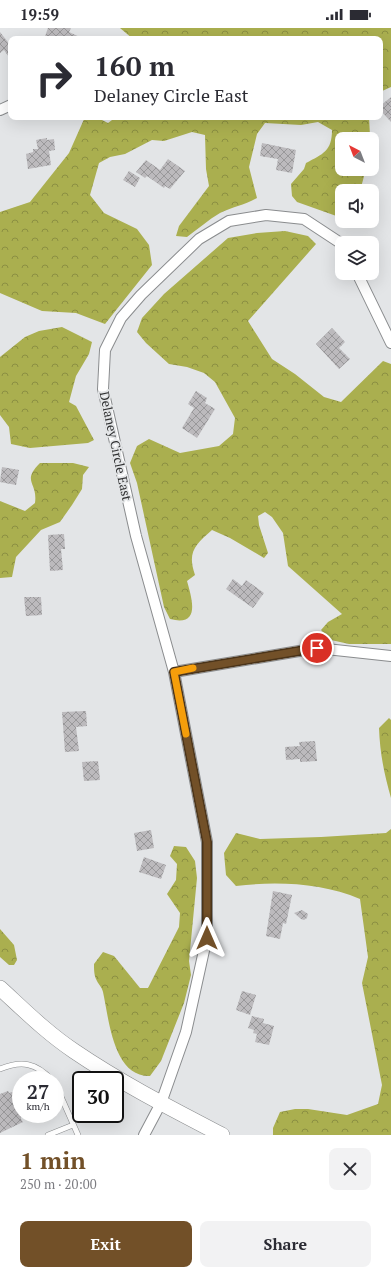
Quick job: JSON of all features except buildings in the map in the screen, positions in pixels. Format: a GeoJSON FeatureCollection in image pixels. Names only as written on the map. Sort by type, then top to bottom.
{"type":"FeatureCollection","features":[{"type":"Feature","properties":{"kind":"street","name":"Delaney Circle East"},"geometry":{"type":"LineString","coordinates":[[144,1135],[161,1103],[186,1032],[207,938],[207,842],[174,672],[136,536],[103,389],[105,350],[121,318],[141,295],[199,239],[229,222],[266,215],[304,219],[335,239]]}},
{"type":"Feature","properties":{"kind":"street"},"geometry":{"type":"LineString","coordinates":[[360,280],[391,343]]}},
{"type":"Feature","properties":{"kind":"street"},"geometry":{"type":"LineString","coordinates":[[174,672],[317,648],[391,656]]}},
{"type":"Feature","properties":{"kind":"street"},"geometry":{"type":"LineString","coordinates":[[0,988],[39,1023],[74,1051],[161,1103],[222,1135]]}},
{"type":"Feature","properties":{"kind":"lane"},"geometry":{"type":"LineString","coordinates":[[0,1069],[24,1063],[44,1071]]}},
{"type":"Feature","properties":{"kind":"lane"},"geometry":{"type":"LineString","coordinates":[[64,1104],[78,1135]]}},
{"type":"Feature","properties":{"kind":"lane"},"geometry":{"type":"LineString","coordinates":[[48,1135],[73,1125]]}},
{"type":"Feature","properties":{"kind":"green space"},"geometry":{"type":"Polygon","coordinates":[[[120,28],[391,28],[391,87],[383,91],[383,36],[129,36],[120,28]]]}},
{"type":"Feature","properties":{"kind":"green space"},"geometry":{"type":"Polygon","coordinates":[[[84,120],[102,120],[108,123],[112,120],[369,120],[370,132],[335,132],[335,176],[364,176],[362,184],[335,184],[335,216],[297,202],[292,196],[291,184],[304,169],[306,163],[322,154],[330,143],[332,130],[318,122],[301,125],[265,123],[257,134],[249,167],[257,198],[220,213],[187,237],[176,236],[179,226],[209,186],[206,169],[205,135],[192,132],[164,141],[152,140],[125,154],[110,157],[99,163],[90,195],[104,213],[137,229],[149,245],[152,265],[105,324],[76,313],[42,311],[0,293],[0,212],[30,202],[69,153],[84,120]]]}},
{"type":"Feature","properties":{"kind":"green space"},"geometry":{"type":"Polygon","coordinates":[[[285,231],[308,236],[316,244],[248,321],[272,359],[295,374],[324,397],[341,402],[383,361],[391,364],[391,644],[349,644],[331,640],[321,630],[328,622],[342,614],[288,566],[283,533],[272,517],[265,512],[258,516],[259,525],[268,553],[264,558],[230,538],[212,530],[197,545],[192,555],[195,575],[187,581],[192,603],[190,615],[186,619],[170,619],[164,607],[137,483],[130,463],[137,446],[149,439],[180,453],[219,446],[233,434],[235,418],[215,382],[204,373],[187,367],[169,364],[146,343],[137,332],[142,318],[164,294],[228,238],[257,233],[285,231]]]}},
{"type":"Feature","properties":{"kind":"green space"},"geometry":{"type":"Polygon","coordinates":[[[62,327],[92,342],[89,354],[76,376],[69,402],[76,406],[94,440],[88,443],[30,448],[11,444],[9,427],[0,415],[0,357],[25,337],[39,331],[62,327]]]}},
{"type":"Feature","properties":{"kind":"green space"},"geometry":{"type":"Polygon","coordinates":[[[40,463],[73,463],[89,467],[83,475],[82,489],[60,522],[41,530],[16,557],[12,577],[0,578],[0,501],[25,511],[35,503],[31,478],[34,469],[40,463]]]}},
{"type":"Feature","properties":{"kind":"green space"},"geometry":{"type":"Polygon","coordinates":[[[389,718],[391,720],[391,798],[380,746],[379,728],[389,718]]]}},
{"type":"Feature","properties":{"kind":"green space"},"geometry":{"type":"Polygon","coordinates":[[[391,829],[391,1135],[273,1135],[273,1128],[280,1112],[295,1109],[308,1109],[347,1115],[378,1104],[382,1085],[362,983],[368,957],[360,899],[330,890],[299,885],[252,884],[236,886],[226,875],[224,853],[236,833],[260,839],[386,833],[391,829]]]}},
{"type":"Feature","properties":{"kind":"green space"},"geometry":{"type":"Polygon","coordinates":[[[174,846],[186,847],[195,861],[197,878],[189,961],[191,975],[184,1003],[161,1061],[150,1076],[138,1074],[128,1067],[120,1057],[111,1031],[102,990],[95,977],[94,964],[103,952],[114,956],[140,988],[148,988],[179,927],[180,913],[167,894],[176,880],[177,864],[170,856],[174,846]]]}},
{"type":"Feature","properties":{"kind":"green space"},"geometry":{"type":"Polygon","coordinates":[[[0,929],[14,945],[17,960],[14,965],[9,965],[0,957],[0,929]]]}},
{"type":"Feature","properties":{"kind":"slow traffic"},"geometry":{"type":"LineString","coordinates":[[186,734],[174,672],[193,668]]}},
{"type":"Feature","properties":{"kind":"route"},"geometry":{"type":"LineString","coordinates":[[207,938],[207,842],[174,672],[268,655],[317,648]]}}]}
